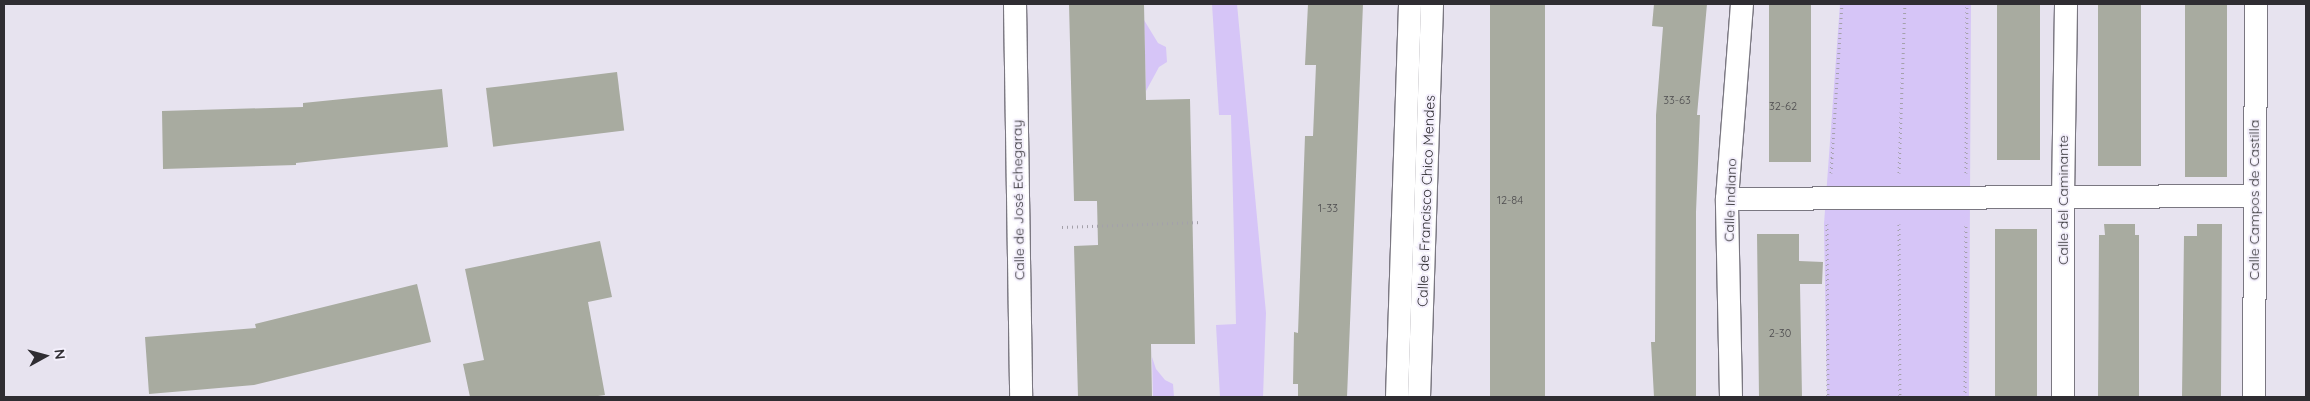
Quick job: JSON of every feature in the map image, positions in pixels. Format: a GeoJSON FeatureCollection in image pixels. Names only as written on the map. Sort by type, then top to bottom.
{"type":"FeatureCollection","features":[{"type":"Feature","properties":{"kind":"street","name":"Calle de José Echegaray"},"geometry":{"type":"LineString","coordinates":[[1014,4],[1021,397]]}},
{"type":"Feature","properties":{"kind":"street","name":"Calle de Francisco Chico Mendes"},"geometry":{"type":"LineString","coordinates":[[1397,397],[1410,4]]}},
{"type":"Feature","properties":{"kind":"street","name":"Calle de Francisco Chico Mendes"},"geometry":{"type":"LineString","coordinates":[[1419,397],[1432,4]]}},
{"type":"Feature","properties":{"kind":"street","name":"Calle Indiano"},"geometry":{"type":"LineString","coordinates":[[1731,397],[1728,199],[1742,4]]}},
{"type":"Feature","properties":{"kind":"street","name":"Calle del Caminante"},"geometry":{"type":"LineString","coordinates":[[2063,397],[2063,197],[2066,4]]}},
{"type":"Feature","properties":{"kind":"street","name":"Calle Campos de Castilla"},"geometry":{"type":"LineString","coordinates":[[2254,397],[2256,4]]}},
{"type":"Feature","properties":{"kind":"street"},"geometry":{"type":"LineString","coordinates":[[1728,199],[2254,196]]}},
{"type":"Feature","properties":{"kind":"path"},"geometry":{"type":"LineString","coordinates":[[1062,227],[1202,222]]}},
{"type":"Feature","properties":{"kind":"shaded area"},"geometry":{"type":"Polygon","coordinates":[[[1212,4],[1237,4],[1266,313],[1263,397],[1220,397],[1216,325],[1236,324],[1231,115],[1219,115],[1212,4]]]}},
{"type":"Feature","properties":{"kind":"shaded area"},"geometry":{"type":"Polygon","coordinates":[[[1840,4],[1971,4],[1969,397],[1827,397],[1824,224],[1840,4]]]}},
{"type":"Feature","properties":{"kind":"shaded area"},"geometry":{"type":"Polygon","coordinates":[[[1144,20],[1158,43],[1166,47],[1167,62],[1159,67],[1146,91],[1144,20]]]}},
{"type":"Feature","properties":{"kind":"shaded area"},"geometry":{"type":"Polygon","coordinates":[[[1152,357],[1156,369],[1165,380],[1173,384],[1174,397],[1153,397],[1152,357]]]}},
{"type":"Feature","properties":{"kind":"building"},"geometry":{"type":"Polygon","coordinates":[[[1069,4],[1144,4],[1146,100],[1190,99],[1195,344],[1151,344],[1152,397],[1078,397],[1074,246],[1098,245],[1097,201],[1074,201],[1069,4]]]}},
{"type":"Feature","properties":{"kind":"building"},"geometry":{"type":"Polygon","coordinates":[[[1308,4],[1363,4],[1347,397],[1298,397],[1298,384],[1293,384],[1294,332],[1298,333],[1305,136],[1313,136],[1316,65],[1305,65],[1308,4]]]}},
{"type":"Feature","properties":{"kind":"building"},"geometry":{"type":"Polygon","coordinates":[[[1490,4],[1545,4],[1545,397],[1490,397],[1490,4]]]}},
{"type":"Feature","properties":{"kind":"building"},"geometry":{"type":"Polygon","coordinates":[[[1654,4],[1707,4],[1697,115],[1700,115],[1696,212],[1696,397],[1654,397],[1651,342],[1655,342],[1656,115],[1663,27],[1652,26],[1654,4]]]}},
{"type":"Feature","properties":{"kind":"building"},"geometry":{"type":"Polygon","coordinates":[[[1769,4],[1811,4],[1811,162],[1769,162],[1769,4]]]}},
{"type":"Feature","properties":{"kind":"building"},"geometry":{"type":"Polygon","coordinates":[[[1997,4],[2040,4],[2040,160],[1997,160],[1997,4]]]}},
{"type":"Feature","properties":{"kind":"building"},"geometry":{"type":"Polygon","coordinates":[[[2098,4],[2141,4],[2141,166],[2098,166],[2098,4]]]}},
{"type":"Feature","properties":{"kind":"building"},"geometry":{"type":"Polygon","coordinates":[[[2185,4],[2227,4],[2227,177],[2185,177],[2185,4]]]}},
{"type":"Feature","properties":{"kind":"building"},"geometry":{"type":"Polygon","coordinates":[[[617,72],[624,131],[493,147],[486,88],[617,72]]]}},
{"type":"Feature","properties":{"kind":"building"},"geometry":{"type":"Polygon","coordinates":[[[442,89],[448,147],[296,163],[296,165],[163,169],[162,111],[303,107],[303,103],[442,89]]]}},
{"type":"Feature","properties":{"kind":"building"},"geometry":{"type":"Polygon","coordinates":[[[2104,224],[2135,224],[2135,235],[2139,235],[2139,397],[2098,397],[2099,235],[2105,235],[2104,224]]]}},
{"type":"Feature","properties":{"kind":"building"},"geometry":{"type":"Polygon","coordinates":[[[2197,224],[2222,224],[2221,397],[2182,397],[2184,236],[2197,236],[2197,224]]]}},
{"type":"Feature","properties":{"kind":"building"},"geometry":{"type":"Polygon","coordinates":[[[1995,229],[2037,229],[2037,397],[1995,397],[1995,229]]]}},
{"type":"Feature","properties":{"kind":"building"},"geometry":{"type":"Polygon","coordinates":[[[1757,234],[1799,234],[1799,261],[1823,262],[1822,284],[1800,284],[1802,397],[1759,397],[1757,234]]]}},
{"type":"Feature","properties":{"kind":"building"},"geometry":{"type":"Polygon","coordinates":[[[600,241],[612,297],[588,302],[605,395],[591,397],[470,397],[463,364],[484,360],[465,269],[600,241]]]}},
{"type":"Feature","properties":{"kind":"building"},"geometry":{"type":"Polygon","coordinates":[[[417,284],[431,342],[254,385],[149,394],[145,337],[256,328],[255,324],[417,284]]]}}]}
